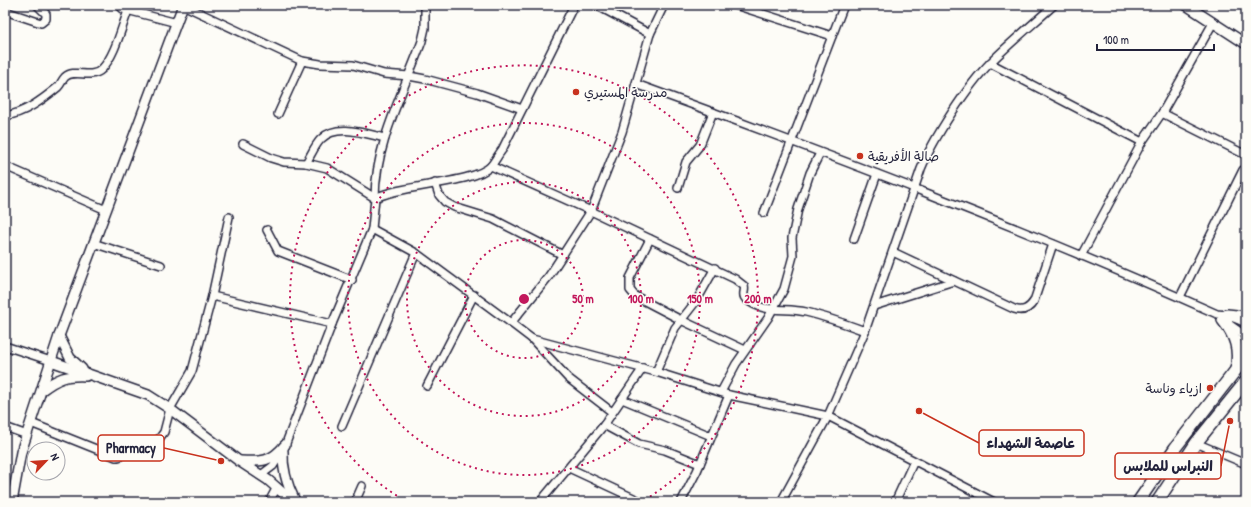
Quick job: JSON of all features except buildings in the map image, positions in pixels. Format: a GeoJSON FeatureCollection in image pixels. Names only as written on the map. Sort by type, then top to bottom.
{"type":"FeatureCollection","features":[{"type":"Feature","properties":{"kind":"main road"},"geometry":{"type":"LineString","coordinates":[[1222,316],[1246,317]]}},
{"type":"Feature","properties":{"kind":"main road"},"geometry":{"type":"LineString","coordinates":[[1222,316],[1234,336],[1238,347],[1236,370]]}},
{"type":"Feature","properties":{"kind":"main road"},"geometry":{"type":"LineString","coordinates":[[1138,502],[1175,448],[1246,357]]}},
{"type":"Feature","properties":{"kind":"main road"},"geometry":{"type":"LineString","coordinates":[[1157,502],[1196,443],[1246,381]]}},
{"type":"Feature","properties":{"kind":"street"},"geometry":{"type":"LineString","coordinates":[[5,11],[41,23],[46,19],[46,14],[37,5]]}},
{"type":"Feature","properties":{"kind":"street"},"geometry":{"type":"LineString","coordinates":[[119,5],[123,10],[177,23]]}},
{"type":"Feature","properties":{"kind":"street"},"geometry":{"type":"LineString","coordinates":[[12,502],[19,464],[59,336],[183,5],[302,61],[320,64],[353,65],[384,74],[408,76],[477,93],[522,109]]}},
{"type":"Feature","properties":{"kind":"street"},"geometry":{"type":"LineString","coordinates":[[261,475],[273,466],[284,448],[332,324],[352,280],[372,229],[376,186],[385,138],[425,28],[425,5]]}},
{"type":"Feature","properties":{"kind":"street"},"geometry":{"type":"LineString","coordinates":[[375,198],[401,189],[468,177],[491,166],[502,150],[574,5]]}},
{"type":"Feature","properties":{"kind":"street"},"geometry":{"type":"LineString","coordinates":[[596,5],[650,34]]}},
{"type":"Feature","properties":{"kind":"street"},"geometry":{"type":"LineString","coordinates":[[511,323],[563,255],[591,211],[622,132],[650,34],[664,5]]}},
{"type":"Feature","properties":{"kind":"street"},"geometry":{"type":"LineString","coordinates":[[735,5],[832,36]]}},
{"type":"Feature","properties":{"kind":"street"},"geometry":{"type":"LineString","coordinates":[[764,213],[790,142],[844,5]]}},
{"type":"Feature","properties":{"kind":"street"},"geometry":{"type":"LineString","coordinates":[[781,502],[828,416],[865,331],[923,164],[931,147],[972,84],[990,63],[1054,5]]}},
{"type":"Feature","properties":{"kind":"street"},"geometry":{"type":"LineString","coordinates":[[1186,5],[1246,44]]}},
{"type":"Feature","properties":{"kind":"street"},"geometry":{"type":"LineString","coordinates":[[5,116],[24,111],[59,86],[65,77],[73,74],[93,75],[98,72],[111,54],[128,11]]}},
{"type":"Feature","properties":{"kind":"street"},"geometry":{"type":"LineString","coordinates":[[1081,256],[1142,142],[1162,113],[1213,23]]}},
{"type":"Feature","properties":{"kind":"street"},"geometry":{"type":"LineString","coordinates":[[278,114],[302,61]]}},
{"type":"Feature","properties":{"kind":"street"},"geometry":{"type":"LineString","coordinates":[[990,63],[1142,142]]}},
{"type":"Feature","properties":{"kind":"street"},"geometry":{"type":"LineString","coordinates":[[636,84],[877,174],[1053,244],[1222,316],[1246,323]]}},
{"type":"Feature","properties":{"kind":"street"},"geometry":{"type":"LineString","coordinates":[[678,188],[686,162],[700,145],[713,112]]}},
{"type":"Feature","properties":{"kind":"street"},"geometry":{"type":"LineString","coordinates":[[1162,113],[1246,155]]}},
{"type":"Feature","properties":{"kind":"street"},"geometry":{"type":"LineString","coordinates":[[306,163],[322,138],[338,130],[385,138]]}},
{"type":"Feature","properties":{"kind":"street"},"geometry":{"type":"LineString","coordinates":[[243,144],[271,158],[284,162],[306,163],[327,168],[375,198]]}},
{"type":"Feature","properties":{"kind":"street"},"geometry":{"type":"LineString","coordinates":[[721,392],[745,350],[773,310],[784,289],[793,256],[792,238],[798,209],[810,173],[820,152]]}},
{"type":"Feature","properties":{"kind":"street"},"geometry":{"type":"LineString","coordinates":[[5,166],[106,210]]}},
{"type":"Feature","properties":{"kind":"street"},"geometry":{"type":"LineString","coordinates":[[491,166],[715,268],[744,286],[744,298],[751,303],[773,310],[804,311],[865,331]]}},
{"type":"Feature","properties":{"kind":"street"},"geometry":{"type":"LineString","coordinates":[[1180,297],[1243,170]]}},
{"type":"Feature","properties":{"kind":"street"},"geometry":{"type":"LineString","coordinates":[[854,239],[877,174]]}},
{"type":"Feature","properties":{"kind":"street"},"geometry":{"type":"LineString","coordinates":[[435,182],[439,195],[445,202],[454,207],[493,219],[563,255]]}},
{"type":"Feature","properties":{"kind":"street"},"geometry":{"type":"LineString","coordinates":[[31,423],[93,449],[120,457],[135,442],[156,443],[164,432],[170,409],[192,371],[212,296],[229,217]]}},
{"type":"Feature","properties":{"kind":"street"},"geometry":{"type":"LineString","coordinates":[[372,229],[416,253],[532,339],[568,378],[612,412]]}},
{"type":"Feature","properties":{"kind":"street"},"geometry":{"type":"LineString","coordinates":[[267,230],[278,251],[352,280]]}},
{"type":"Feature","properties":{"kind":"street"},"geometry":{"type":"LineString","coordinates":[[650,239],[630,278],[630,290],[635,296],[681,320],[745,350]]}},
{"type":"Feature","properties":{"kind":"street"},"geometry":{"type":"LineString","coordinates":[[93,243],[161,265]]}},
{"type":"Feature","properties":{"kind":"street"},"geometry":{"type":"LineString","coordinates":[[892,252],[1014,309],[1023,310],[1031,306],[1034,301],[1053,244]]}},
{"type":"Feature","properties":{"kind":"street"},"geometry":{"type":"LineString","coordinates":[[342,426],[416,253]]}},
{"type":"Feature","properties":{"kind":"street"},"geometry":{"type":"LineString","coordinates":[[656,372],[675,328],[697,300],[715,268]]}},
{"type":"Feature","properties":{"kind":"street"},"geometry":{"type":"LineString","coordinates":[[874,306],[954,281]]}},
{"type":"Feature","properties":{"kind":"street"},"geometry":{"type":"LineString","coordinates":[[427,386],[474,295]]}},
{"type":"Feature","properties":{"kind":"street"},"geometry":{"type":"LineString","coordinates":[[212,296],[332,324]]}},
{"type":"Feature","properties":{"kind":"street"},"geometry":{"type":"LineString","coordinates":[[1222,316],[1246,336]]}},
{"type":"Feature","properties":{"kind":"street"},"geometry":{"type":"LineString","coordinates":[[59,336],[70,358],[76,365],[92,375]]}},
{"type":"Feature","properties":{"kind":"street"},"geometry":{"type":"LineString","coordinates":[[532,339],[643,368],[721,392],[828,416],[994,502]]}},
{"type":"Feature","properties":{"kind":"street"},"geometry":{"type":"LineString","coordinates":[[5,346],[148,395],[170,409],[239,461],[261,475],[294,502]]}},
{"type":"Feature","properties":{"kind":"street"},"geometry":{"type":"LineString","coordinates":[[540,502],[604,424],[643,368]]}},
{"type":"Feature","properties":{"kind":"street"},"geometry":{"type":"LineString","coordinates":[[42,390],[53,381],[64,377],[92,375]]}},
{"type":"Feature","properties":{"kind":"street"},"geometry":{"type":"LineString","coordinates":[[681,502],[700,464],[729,394]]}},
{"type":"Feature","properties":{"kind":"street"},"geometry":{"type":"LineString","coordinates":[[622,399],[711,436]]}},
{"type":"Feature","properties":{"kind":"street"},"geometry":{"type":"LineString","coordinates":[[604,424],[639,444],[665,450],[700,464]]}},
{"type":"Feature","properties":{"kind":"street"},"geometry":{"type":"LineString","coordinates":[[5,427],[27,436]]}},
{"type":"Feature","properties":{"kind":"street"},"geometry":{"type":"LineString","coordinates":[[1196,443],[1246,464]]}},
{"type":"Feature","properties":{"kind":"street"},"geometry":{"type":"LineString","coordinates":[[239,461],[267,460],[284,448]]}},
{"type":"Feature","properties":{"kind":"street"},"geometry":{"type":"LineString","coordinates":[[284,448],[282,462],[294,502]]}},
{"type":"Feature","properties":{"kind":"street"},"geometry":{"type":"LineString","coordinates":[[895,502],[914,461]]}},
{"type":"Feature","properties":{"kind":"street"},"geometry":{"type":"LineString","coordinates":[[569,468],[642,502]]}},
{"type":"Feature","properties":{"kind":"street"},"geometry":{"type":"LineString","coordinates":[[355,502],[362,486]]}},
{"type":"Feature","properties":{"kind":"street"},"geometry":{"type":"LineString","coordinates":[[268,502],[277,487]]}},
{"type":"Feature","properties":{"kind":"place","name":"مدرسة المستيري"},"geometry":{"type":"Point","coordinates":[576,92]}},
{"type":"Feature","properties":{"kind":"place","name":"صالة الأفريقية"},"geometry":{"type":"Point","coordinates":[860,156]}},
{"type":"Feature","properties":{"kind":"place","name":"ازياء وناسة"},"geometry":{"type":"Point","coordinates":[1210,388]}},
{"type":"Feature","properties":{"kind":"place","name":"عاصمة الشهداء"},"geometry":{"type":"Point","coordinates":[919,411]}},
{"type":"Feature","properties":{"kind":"place","name":"النبراس للملابس"},"geometry":{"type":"Point","coordinates":[1230,421]}},
{"type":"Feature","properties":{"kind":"place","name":"Pharmacy"},"geometry":{"type":"Point","coordinates":[221,461]}}]}
